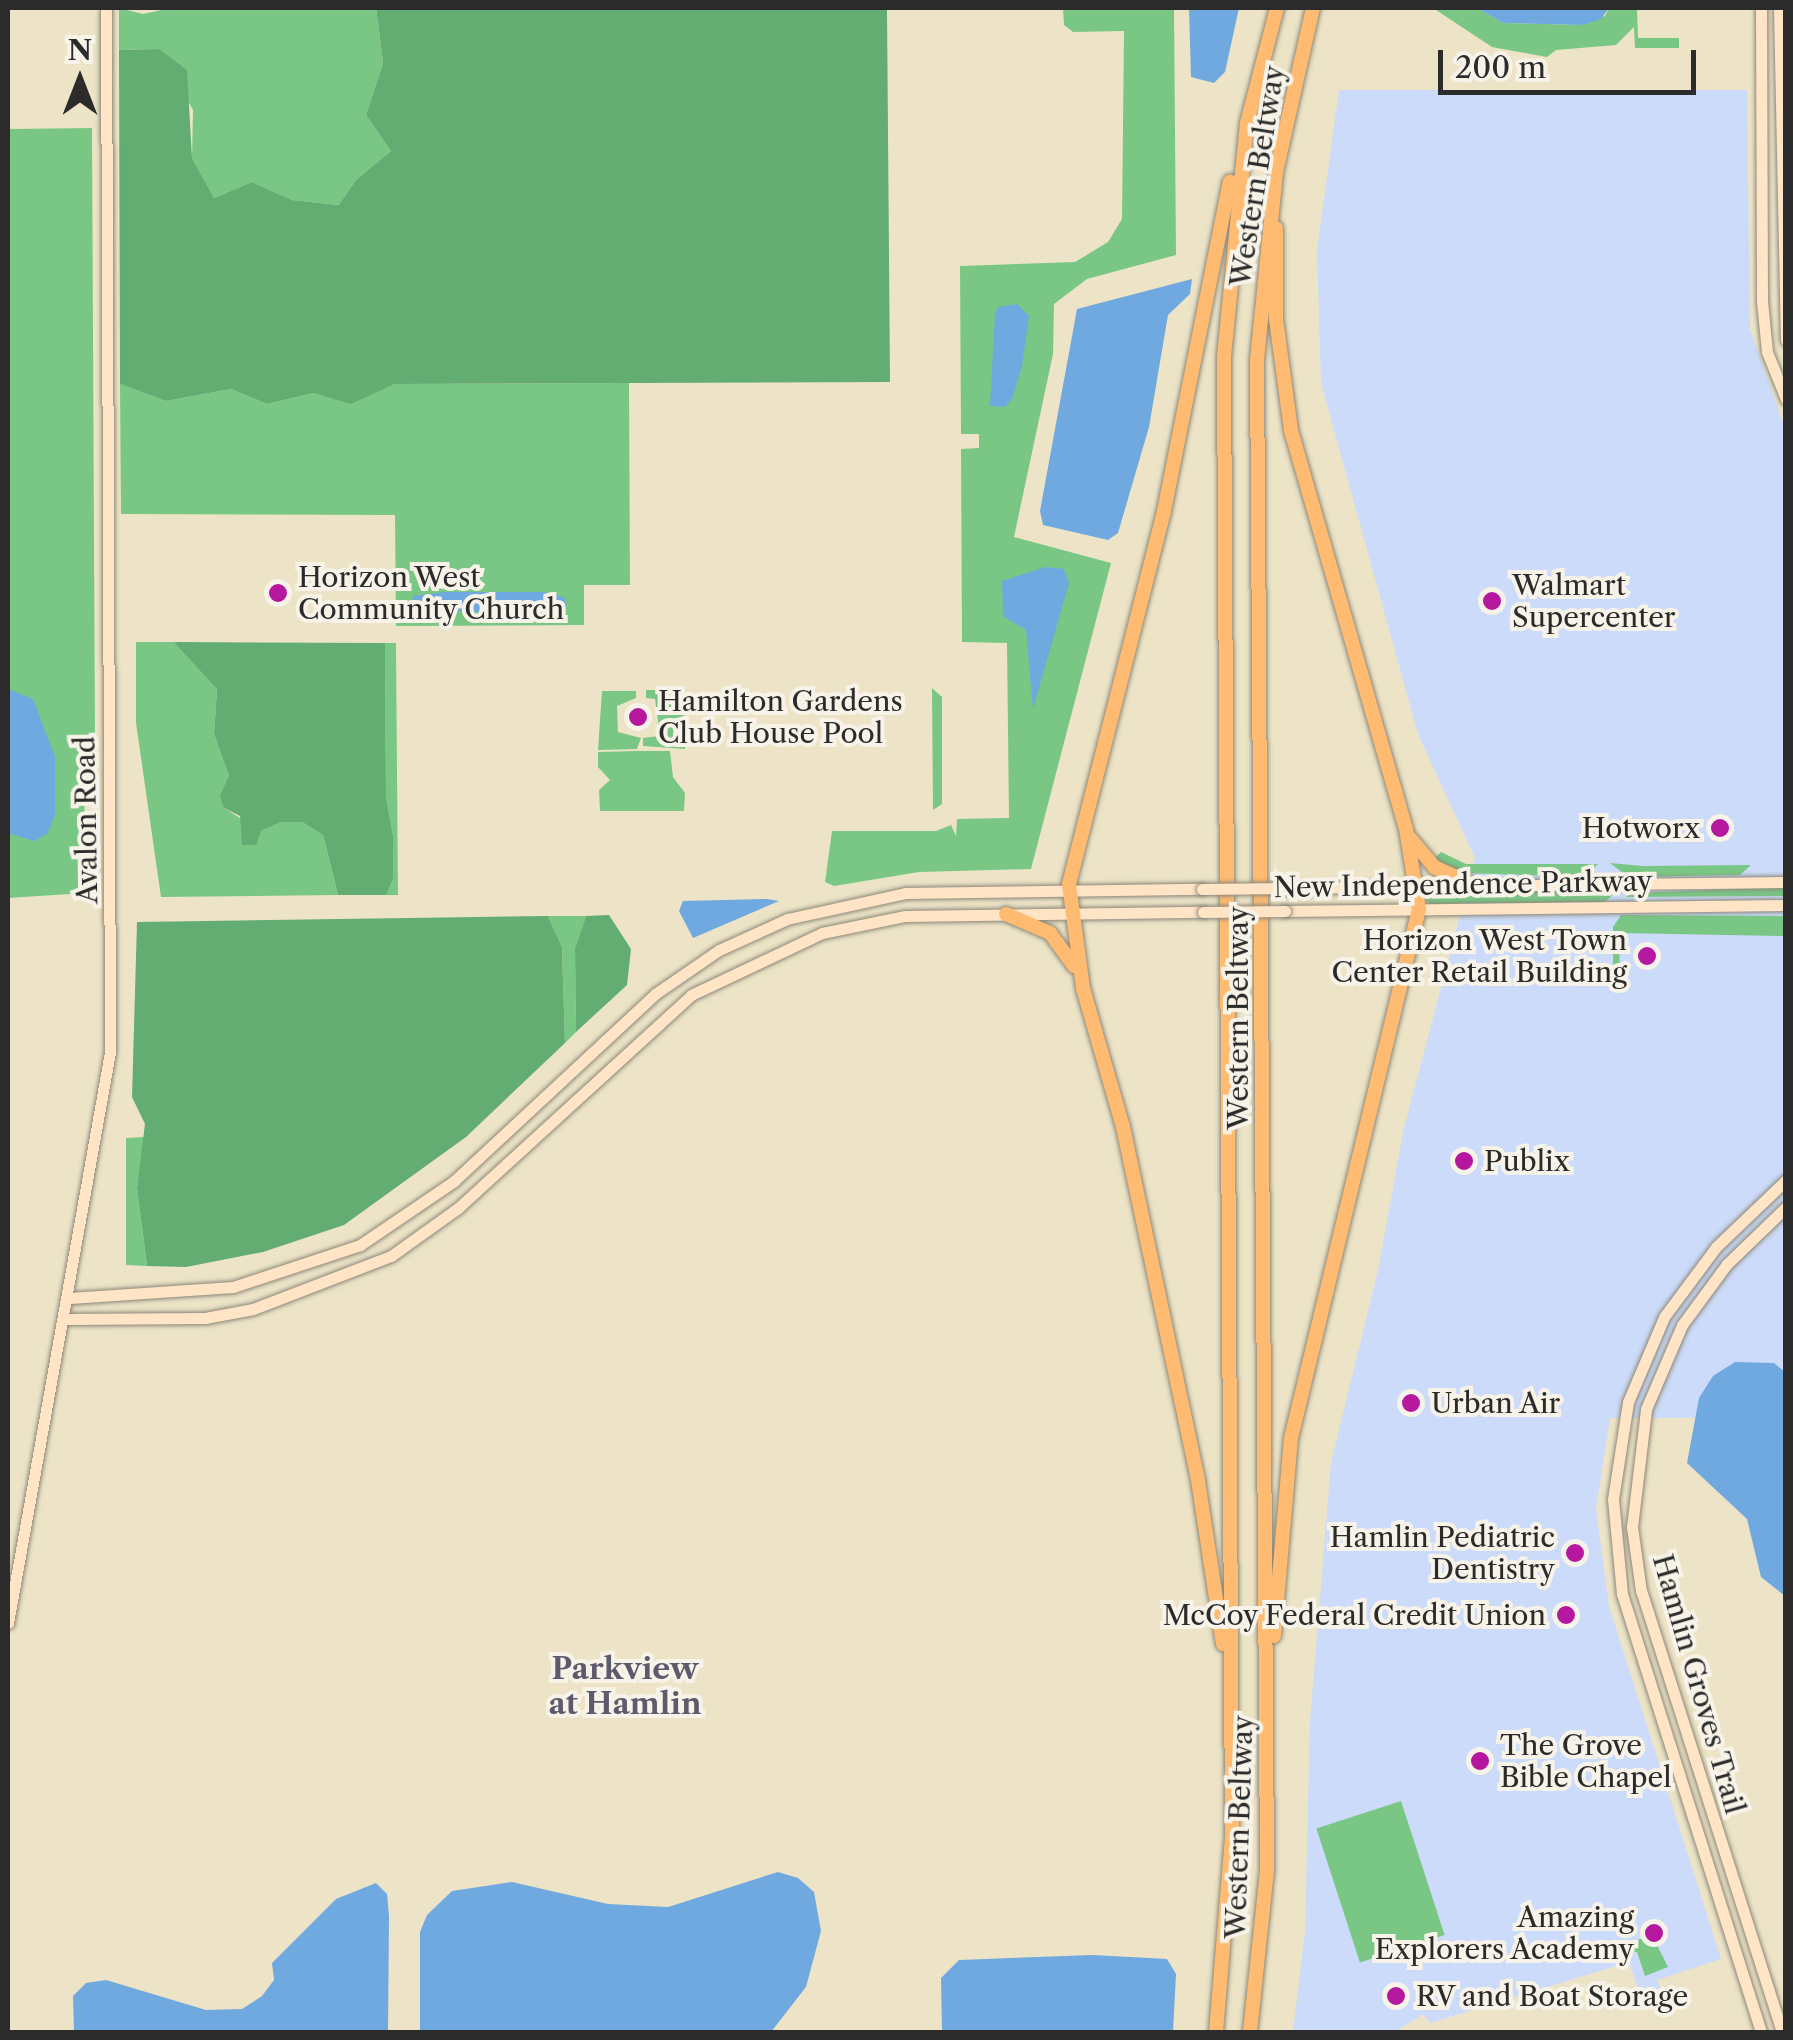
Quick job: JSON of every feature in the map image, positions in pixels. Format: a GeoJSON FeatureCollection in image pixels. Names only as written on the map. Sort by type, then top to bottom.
{"type":"FeatureCollection","features":[{"type":"Feature","properties":{"kind":"highway","name":"Western Beltway"},"geometry":{"type":"LineString","coordinates":[[1216,2032],[1231,1884],[1232,1750],[1222,430],[1226,299],[1247,123],[1277,8]]}},
{"type":"Feature","properties":{"kind":"highway","name":"Western Beltway"},"geometry":{"type":"LineString","coordinates":[[1250,2032],[1267,1869],[1268,1703],[1257,394],[1276,172],[1313,8]]}},
{"type":"Feature","properties":{"kind":"highway"},"geometry":{"type":"LineString","coordinates":[[1232,1750],[1197,1475],[1123,1126],[1083,988],[1071,891],[1164,511],[1247,123]]}},
{"type":"Feature","properties":{"kind":"highway"},"geometry":{"type":"LineString","coordinates":[[1268,1703],[1291,1438],[1419,909],[1406,829],[1290,430],[1276,320],[1276,172]]}},
{"type":"Feature","properties":{"kind":"highway"},"geometry":{"type":"LineString","coordinates":[[1406,829],[1434,867],[1476,886]]}},
{"type":"Feature","properties":{"kind":"highway"},"geometry":{"type":"LineString","coordinates":[[1006,914],[1056,938],[1083,988]]}},
{"type":"Feature","properties":{"kind":"main road","name":"Avalon Road"},"geometry":{"type":"LineString","coordinates":[[8,1624],[104,1106],[113,997],[106,8]]}},
{"type":"Feature","properties":{"kind":"main road"},"geometry":{"type":"LineString","coordinates":[[1761,8],[1762,301],[1768,352],[1786,399]]}},
{"type":"Feature","properties":{"kind":"main road"},"geometry":{"type":"LineString","coordinates":[[1779,8],[1786,340]]}},
{"type":"Feature","properties":{"kind":"main road","name":"New Independence Parkway"},"geometry":{"type":"LineString","coordinates":[[70,1298],[233,1288],[360,1244],[454,1181],[655,994],[719,950],[787,919],[904,893],[1786,882]]}},
{"type":"Feature","properties":{"kind":"main road"},"geometry":{"type":"LineString","coordinates":[[1610,908],[1644,883]]}},
{"type":"Feature","properties":{"kind":"main road","name":"New Independence Parkway"},"geometry":{"type":"LineString","coordinates":[[66,1320],[204,1318],[314,1290],[391,1256],[458,1208],[660,1018],[708,984],[762,956],[863,922],[1006,914],[1786,906]]}},
{"type":"Feature","properties":{"kind":"main road","name":"Hamlin Groves Trail"},"geometry":{"type":"LineString","coordinates":[[1762,2032],[1622,1594],[1613,1500],[1628,1402],[1664,1317],[1716,1248],[1786,1180]]}},
{"type":"Feature","properties":{"kind":"main road","name":"Hamlin Groves Trail"},"geometry":{"type":"LineString","coordinates":[[1782,2032],[1640,1590],[1632,1526],[1638,1443],[1673,1344],[1714,1280],[1786,1208]]}},
{"type":"Feature","properties":{"kind":"shaded area"},"geometry":{"type":"Polygon","coordinates":[[[1339,90],[1747,90],[1750,329],[1786,431],[1785,1372],[1774,1363],[1713,1376],[1696,1418],[1610,1418],[1596,1509],[1609,1606],[1721,1959],[1657,1980],[1664,2001],[1644,2007],[1629,1962],[1430,2023],[1423,2014],[1395,2032],[1293,2032],[1305,1932],[1310,1721],[1331,1463],[1379,1266],[1403,1132],[1475,858],[1418,734],[1321,383],[1317,250],[1339,90]]]}},
{"type":"Feature","properties":{"kind":"green space"},"geometry":{"type":"Polygon","coordinates":[[[119,8],[143,14],[171,8],[376,8],[383,63],[366,115],[391,151],[357,179],[340,205],[292,200],[252,182],[214,198],[192,158],[193,110],[159,49],[119,50],[119,8]]]}},
{"type":"Feature","properties":{"kind":"green space"},"geometry":{"type":"Polygon","coordinates":[[[376,8],[887,8],[890,382],[395,384],[351,404],[313,393],[267,404],[231,389],[166,401],[120,384],[119,50],[159,49],[187,70],[192,158],[214,198],[252,182],[292,200],[339,205],[357,179],[391,151],[366,115],[383,63],[376,8]]]}},
{"type":"Feature","properties":{"kind":"green space"},"geometry":{"type":"Polygon","coordinates":[[[1063,8],[1174,8],[1176,255],[1087,279],[1054,304],[1053,354],[1014,537],[1111,563],[1031,869],[919,872],[834,886],[825,882],[832,831],[936,831],[951,825],[956,836],[957,819],[1009,818],[1007,643],[962,642],[961,449],[979,448],[979,434],[961,434],[960,266],[1075,262],[1108,242],[1122,219],[1124,31],[1073,32],[1064,25],[1063,8]]]}},
{"type":"Feature","properties":{"kind":"green space"},"geometry":{"type":"Polygon","coordinates":[[[1433,8],[1477,8],[1503,23],[1583,25],[1605,16],[1609,8],[1637,8],[1638,38],[1679,38],[1679,48],[1635,48],[1634,27],[1616,45],[1556,50],[1547,57],[1492,47],[1433,8]]]}},
{"type":"Feature","properties":{"kind":"green space"},"geometry":{"type":"Polygon","coordinates":[[[92,128],[95,738],[84,782],[86,893],[8,898],[8,129],[92,128]]]}},
{"type":"Feature","properties":{"kind":"green space"},"geometry":{"type":"Polygon","coordinates":[[[629,383],[630,585],[584,585],[584,625],[396,626],[395,515],[121,514],[120,384],[166,401],[231,389],[267,404],[313,393],[351,403],[395,384],[629,383]]]}},
{"type":"Feature","properties":{"kind":"green space"},"geometry":{"type":"Polygon","coordinates":[[[136,642],[174,642],[204,670],[217,689],[214,734],[229,776],[224,808],[261,831],[280,821],[303,821],[323,835],[338,895],[161,897],[136,723],[136,642]]]}},
{"type":"Feature","properties":{"kind":"green space"},"geometry":{"type":"Polygon","coordinates":[[[174,642],[385,643],[386,797],[393,835],[393,878],[386,895],[338,895],[323,835],[303,822],[280,822],[261,831],[256,845],[242,845],[240,816],[224,808],[220,796],[229,776],[214,734],[217,689],[174,642]]]}},
{"type":"Feature","properties":{"kind":"green space"},"geometry":{"type":"Polygon","coordinates":[[[385,643],[396,643],[398,895],[386,895],[393,835],[386,797],[385,643]]]}},
{"type":"Feature","properties":{"kind":"green space"},"geometry":{"type":"Polygon","coordinates":[[[932,688],[942,697],[942,804],[933,810],[932,688]]]}},
{"type":"Feature","properties":{"kind":"green space"},"geometry":{"type":"Polygon","coordinates":[[[646,690],[670,690],[671,698],[672,690],[684,692],[685,749],[643,746],[643,738],[660,736],[655,699],[646,698],[646,690]]]}},
{"type":"Feature","properties":{"kind":"green space"},"geometry":{"type":"Polygon","coordinates":[[[602,691],[636,691],[636,698],[617,706],[618,732],[641,738],[637,749],[598,750],[602,691]]]}},
{"type":"Feature","properties":{"kind":"green space"},"geometry":{"type":"Polygon","coordinates":[[[670,751],[673,777],[685,793],[684,811],[600,811],[599,790],[610,780],[598,767],[598,752],[670,751]]]}},
{"type":"Feature","properties":{"kind":"green space"},"geometry":{"type":"Polygon","coordinates":[[[1441,852],[1466,864],[1598,864],[1586,877],[1460,873],[1433,860],[1441,852]]]}},
{"type":"Feature","properties":{"kind":"green space"},"geometry":{"type":"Polygon","coordinates":[[[1610,863],[1751,865],[1740,875],[1628,877],[1610,863]]]}},
{"type":"Feature","properties":{"kind":"green space"},"geometry":{"type":"Polygon","coordinates":[[[1785,887],[1785,896],[1626,897],[1631,893],[1785,887]]]}},
{"type":"Feature","properties":{"kind":"green space"},"geometry":{"type":"Polygon","coordinates":[[[1619,889],[1605,902],[1430,904],[1422,895],[1619,889]]]}},
{"type":"Feature","properties":{"kind":"green space"},"geometry":{"type":"Polygon","coordinates":[[[609,915],[631,949],[627,985],[576,1032],[575,949],[586,916],[609,915]]]}},
{"type":"Feature","properties":{"kind":"green space"},"geometry":{"type":"Polygon","coordinates":[[[1621,915],[1785,916],[1785,936],[1620,933],[1619,983],[1613,979],[1613,927],[1621,915]]]}},
{"type":"Feature","properties":{"kind":"green space"},"geometry":{"type":"Polygon","coordinates":[[[548,916],[586,916],[575,950],[576,1032],[565,1043],[562,947],[548,916]]]}},
{"type":"Feature","properties":{"kind":"green space"},"geometry":{"type":"Polygon","coordinates":[[[548,916],[562,947],[565,1043],[466,1137],[344,1225],[263,1252],[186,1267],[147,1266],[137,1188],[145,1124],[132,1097],[137,922],[548,916]]]}},
{"type":"Feature","properties":{"kind":"green space"},"geometry":{"type":"Polygon","coordinates":[[[145,1137],[137,1188],[147,1266],[126,1265],[126,1138],[145,1137]]]}},
{"type":"Feature","properties":{"kind":"green space"},"geometry":{"type":"Polygon","coordinates":[[[1401,1801],[1445,1935],[1360,1963],[1316,1829],[1401,1801]]]}},
{"type":"Feature","properties":{"kind":"green space"},"geometry":{"type":"Polygon","coordinates":[[[1652,1935],[1668,1967],[1645,1976],[1637,1952],[1614,1948],[1652,1935]]]}},
{"type":"Feature","properties":{"kind":"water"},"geometry":{"type":"Polygon","coordinates":[[[1189,8],[1239,8],[1225,72],[1214,83],[1191,77],[1189,8]]]}},
{"type":"Feature","properties":{"kind":"water"},"geometry":{"type":"Polygon","coordinates":[[[1477,8],[1609,8],[1601,19],[1583,25],[1503,23],[1477,8]]]}},
{"type":"Feature","properties":{"kind":"water"},"geometry":{"type":"Polygon","coordinates":[[[1192,279],[1190,294],[1168,315],[1149,427],[1118,533],[1108,540],[1043,525],[1040,511],[1077,309],[1192,279]]]}},
{"type":"Feature","properties":{"kind":"water"},"geometry":{"type":"Polygon","coordinates":[[[1017,304],[1029,316],[1022,366],[1012,399],[1005,407],[990,406],[995,314],[998,307],[1017,304]]]}},
{"type":"Feature","properties":{"kind":"water"},"geometry":{"type":"Polygon","coordinates":[[[1046,567],[1064,569],[1069,583],[1033,709],[1026,630],[1003,616],[1002,581],[1046,567]]]}},
{"type":"Feature","properties":{"kind":"water"},"geometry":{"type":"Polygon","coordinates":[[[544,592],[564,597],[567,606],[557,613],[411,611],[413,596],[544,592]]]}},
{"type":"Feature","properties":{"kind":"water"},"geometry":{"type":"Polygon","coordinates":[[[8,689],[33,699],[55,757],[55,815],[47,834],[34,841],[8,833],[8,689]]]}},
{"type":"Feature","properties":{"kind":"water"},"geometry":{"type":"Polygon","coordinates":[[[683,901],[779,901],[693,938],[679,911],[683,901]]]}},
{"type":"Feature","properties":{"kind":"water"},"geometry":{"type":"Polygon","coordinates":[[[1735,1362],[1774,1363],[1785,1372],[1785,1596],[1761,1577],[1747,1519],[1687,1463],[1699,1398],[1713,1376],[1735,1362]]]}},
{"type":"Feature","properties":{"kind":"water"},"geometry":{"type":"Polygon","coordinates":[[[778,1872],[798,1878],[814,1892],[821,1931],[806,1987],[771,2032],[420,2032],[420,1932],[427,1915],[452,1891],[512,1882],[608,1904],[668,1907],[778,1872]]]}},
{"type":"Feature","properties":{"kind":"water"},"geometry":{"type":"Polygon","coordinates":[[[376,1883],[387,1894],[389,1916],[388,2032],[74,2032],[73,1996],[86,1983],[106,1980],[206,2010],[242,2009],[262,1996],[274,1980],[272,1963],[336,1899],[376,1883]]]}},
{"type":"Feature","properties":{"kind":"water"},"geometry":{"type":"Polygon","coordinates":[[[1093,1955],[1167,1959],[1176,1974],[1173,2032],[942,2032],[941,1978],[959,1960],[1093,1955]]]}},
{"type":"Feature","properties":{"kind":"place","name":"Horizon West Community Church"},"geometry":{"type":"Point","coordinates":[278,593]}},
{"type":"Feature","properties":{"kind":"place","name":"Walmart Supercenter"},"geometry":{"type":"Point","coordinates":[1492,601]}},
{"type":"Feature","properties":{"kind":"place","name":"Hamilton Gardens Club House Pool"},"geometry":{"type":"Point","coordinates":[638,717]}},
{"type":"Feature","properties":{"kind":"place","name":"Hotworx"},"geometry":{"type":"Point","coordinates":[1720,828]}},
{"type":"Feature","properties":{"kind":"place","name":"Horizon West Town Center Retail Building"},"geometry":{"type":"Point","coordinates":[1647,956]}},
{"type":"Feature","properties":{"kind":"place","name":"Publix"},"geometry":{"type":"Point","coordinates":[1464,1161]}},
{"type":"Feature","properties":{"kind":"place","name":"Urban Air"},"geometry":{"type":"Point","coordinates":[1411,1403]}},
{"type":"Feature","properties":{"kind":"place","name":"Hamlin Pediatric Dentistry"},"geometry":{"type":"Point","coordinates":[1575,1553]}},
{"type":"Feature","properties":{"kind":"place","name":"McCoy Federal Credit Union"},"geometry":{"type":"Point","coordinates":[1566,1615]}},
{"type":"Feature","properties":{"kind":"place","name":"The Grove Bible Chapel"},"geometry":{"type":"Point","coordinates":[1480,1761]}},
{"type":"Feature","properties":{"kind":"place","name":"Amazing Explorers Academy"},"geometry":{"type":"Point","coordinates":[1654,1933]}},
{"type":"Feature","properties":{"kind":"place","name":"RV and Boat Storage"},"geometry":{"type":"Point","coordinates":[1396,1996]}},
{"type":"Feature","properties":{"kind":"district","name":"Parkview at Hamlin"},"geometry":{"type":"Point","coordinates":[625,1686]}}]}
